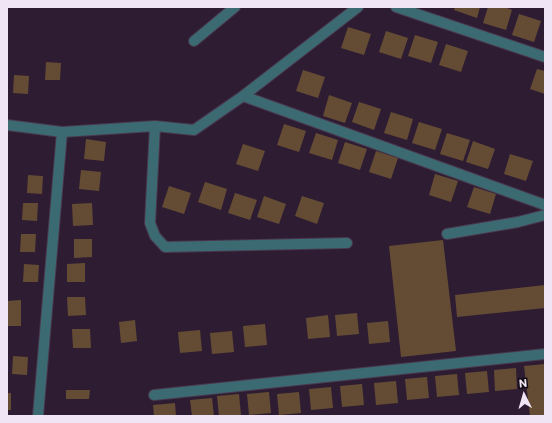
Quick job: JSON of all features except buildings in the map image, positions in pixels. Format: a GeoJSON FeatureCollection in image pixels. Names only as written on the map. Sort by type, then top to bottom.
{"type":"FeatureCollection","features":[{"type":"Feature","properties":{"kind":"street"},"geometry":{"type":"LineString","coordinates":[[194,41],[235,7]]}},
{"type":"Feature","properties":{"kind":"street"},"geometry":{"type":"LineString","coordinates":[[7,125],[62,132],[154,126],[194,130],[243,96],[358,7]]}},
{"type":"Feature","properties":{"kind":"street"},"geometry":{"type":"LineString","coordinates":[[396,7],[545,56]]}},
{"type":"Feature","properties":{"kind":"street"},"geometry":{"type":"LineString","coordinates":[[243,96],[545,205]]}},
{"type":"Feature","properties":{"kind":"street"},"geometry":{"type":"LineString","coordinates":[[154,126],[150,223],[155,236],[165,247],[347,243]]}},
{"type":"Feature","properties":{"kind":"street"},"geometry":{"type":"LineString","coordinates":[[38,416],[62,132]]}},
{"type":"Feature","properties":{"kind":"street"},"geometry":{"type":"LineString","coordinates":[[447,234],[518,222],[545,215]]}},
{"type":"Feature","properties":{"kind":"street"},"geometry":{"type":"LineString","coordinates":[[154,395],[543,354]]}}]}
